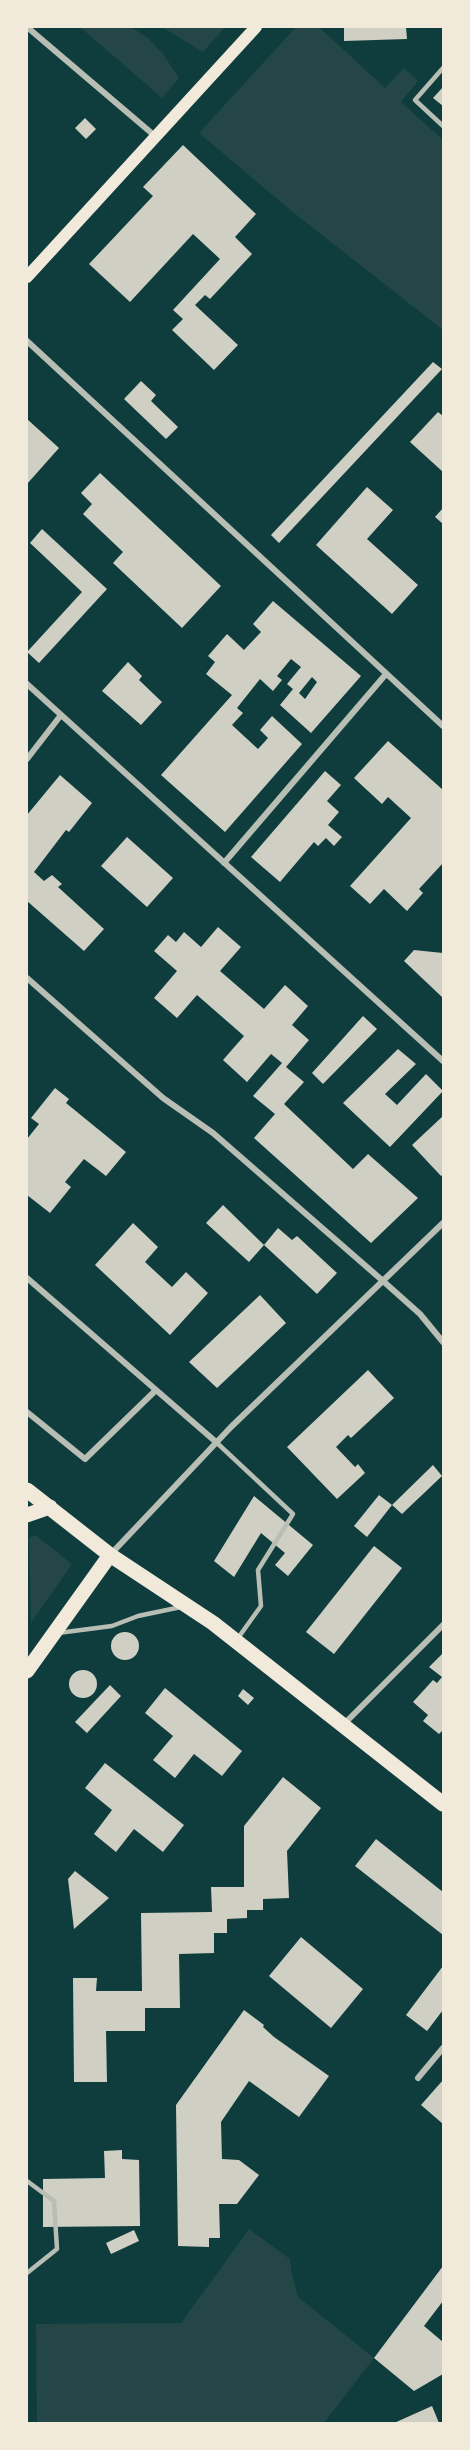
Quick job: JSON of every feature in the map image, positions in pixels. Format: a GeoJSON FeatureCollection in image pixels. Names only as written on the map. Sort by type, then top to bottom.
{"type":"FeatureCollection","features":[{"type":"Feature","properties":{"kind":"main road"},"geometry":{"type":"LineString","coordinates":[[27,277],[256,27]]}},
{"type":"Feature","properties":{"kind":"main road"},"geometry":{"type":"LineString","coordinates":[[27,1490],[110,1555],[213,1623],[443,1804]]}},
{"type":"Feature","properties":{"kind":"main road"},"geometry":{"type":"LineString","coordinates":[[27,1515],[50,1507]]}},
{"type":"Feature","properties":{"kind":"main road"},"geometry":{"type":"LineString","coordinates":[[27,1671],[110,1555]]}},
{"type":"Feature","properties":{"kind":"street"},"geometry":{"type":"LineString","coordinates":[[27,27],[156,136]]}},
{"type":"Feature","properties":{"kind":"street"},"geometry":{"type":"LineString","coordinates":[[27,341],[443,726]]}},
{"type":"Feature","properties":{"kind":"street"},"geometry":{"type":"LineString","coordinates":[[224,863],[386,674]]}},
{"type":"Feature","properties":{"kind":"street"},"geometry":{"type":"LineString","coordinates":[[27,684],[443,1061]]}},
{"type":"Feature","properties":{"kind":"street"},"geometry":{"type":"LineString","coordinates":[[27,759],[61,715]]}},
{"type":"Feature","properties":{"kind":"street"},"geometry":{"type":"LineString","coordinates":[[27,978],[163,1098],[213,1132],[420,1314],[443,1342]]}},
{"type":"Feature","properties":{"kind":"street"},"geometry":{"type":"LineString","coordinates":[[110,1555],[231,1427],[443,1223]]}},
{"type":"Feature","properties":{"kind":"street"},"geometry":{"type":"LineString","coordinates":[[27,1278],[216,1442]]}},
{"type":"Feature","properties":{"kind":"street"},"geometry":{"type":"LineString","coordinates":[[27,1412],[85,1460],[156,1390]]}},
{"type":"Feature","properties":{"kind":"street"},"geometry":{"type":"LineString","coordinates":[[342,1725],[443,1625]]}},
{"type":"Feature","properties":{"kind":"street"},"geometry":{"type":"LineString","coordinates":[[418,2078],[443,2048]]}},
{"type":"Feature","properties":{"kind":"lane"},"geometry":{"type":"LineString","coordinates":[[443,68],[415,100],[443,126]]}},
{"type":"Feature","properties":{"kind":"lane"},"geometry":{"type":"LineString","coordinates":[[216,1442],[292,1514],[258,1570],[261,1606],[235,1641]]}},
{"type":"Feature","properties":{"kind":"lane"},"geometry":{"type":"LineString","coordinates":[[55,1634],[112,1626],[138,1616],[186,1605]]}},
{"type":"Feature","properties":{"kind":"lane"},"geometry":{"type":"LineString","coordinates":[[27,2181],[54,2201],[57,2249],[27,2273]]}},
{"type":"Feature","properties":{"kind":"shaded area"},"geometry":{"type":"Polygon","coordinates":[[[80,27],[131,27],[148,38],[163,54],[179,78],[162,98],[80,27]]]}},
{"type":"Feature","properties":{"kind":"shaded area"},"geometry":{"type":"Polygon","coordinates":[[[162,27],[225,27],[203,52],[162,27]]]}},
{"type":"Feature","properties":{"kind":"shaded area"},"geometry":{"type":"Polygon","coordinates":[[[296,27],[319,27],[385,88],[404,68],[418,81],[401,102],[443,140],[443,330],[294,213],[199,133],[296,27]]]}},
{"type":"Feature","properties":{"kind":"shaded area"},"geometry":{"type":"Polygon","coordinates":[[[35,1535],[72,1564],[31,1623],[29,1538],[35,1535]]]}},
{"type":"Feature","properties":{"kind":"shaded area"},"geometry":{"type":"Polygon","coordinates":[[[249,2229],[290,2259],[298,2297],[374,2358],[324,2423],[37,2423],[36,2324],[181,2323],[249,2229]]]}},
{"type":"Feature","properties":{"kind":"building"},"geometry":{"type":"Polygon","coordinates":[[[344,27],[406,27],[407,39],[344,41],[344,27]]]}},
{"type":"Feature","properties":{"kind":"building"},"geometry":{"type":"Polygon","coordinates":[[[443,87],[443,106],[433,98],[443,87]]]}},
{"type":"Feature","properties":{"kind":"building"},"geometry":{"type":"Polygon","coordinates":[[[85,118],[96,129],[86,139],[75,128],[85,118]]]}},
{"type":"Feature","properties":{"kind":"building"},"geometry":{"type":"Polygon","coordinates":[[[183,145],[256,214],[235,237],[252,254],[210,299],[205,295],[195,305],[238,345],[214,370],[172,330],[183,319],[173,310],[220,259],[193,234],[130,302],[89,264],[153,196],[143,187],[183,145]]]}},
{"type":"Feature","properties":{"kind":"building"},"geometry":{"type":"Polygon","coordinates":[[[433,362],[442,369],[279,543],[271,535],[433,362]]]}},
{"type":"Feature","properties":{"kind":"building"},"geometry":{"type":"Polygon","coordinates":[[[141,381],[156,395],[151,401],[178,427],[166,439],[124,399],[141,381]]]}},
{"type":"Feature","properties":{"kind":"building"},"geometry":{"type":"Polygon","coordinates":[[[438,412],[443,416],[443,472],[410,442],[438,412]]]}},
{"type":"Feature","properties":{"kind":"building"},"geometry":{"type":"Polygon","coordinates":[[[27,419],[59,448],[27,484],[27,419]]]}},
{"type":"Feature","properties":{"kind":"building"},"geometry":{"type":"Polygon","coordinates":[[[100,473],[221,586],[182,628],[113,563],[123,552],[83,514],[92,504],[81,493],[100,473]]]}},
{"type":"Feature","properties":{"kind":"building"},"geometry":{"type":"Polygon","coordinates":[[[367,487],[393,510],[367,539],[418,585],[392,614],[316,545],[367,487]]]}},
{"type":"Feature","properties":{"kind":"building"},"geometry":{"type":"Polygon","coordinates":[[[443,508],[443,524],[435,517],[443,508]]]}},
{"type":"Feature","properties":{"kind":"building"},"geometry":{"type":"Polygon","coordinates":[[[42,529],[107,589],[39,663],[27,652],[82,592],[30,543],[42,529]]]}},
{"type":"Feature","properties":{"kind":"building"},"geometry":{"type":"Polygon","coordinates":[[[273,601],[361,676],[311,733],[280,705],[293,689],[287,684],[301,667],[291,659],[277,676],[282,680],[273,691],[260,679],[237,708],[243,713],[232,725],[258,749],[268,738],[260,730],[272,716],[302,744],[225,832],[161,775],[232,695],[206,674],[215,662],[208,656],[227,634],[244,650],[261,632],[253,624],[273,601]],[[312,677],[299,693],[305,699],[317,682],[312,677]]]}},
{"type":"Feature","properties":{"kind":"building"},"geometry":{"type":"Polygon","coordinates":[[[128,662],[142,676],[139,680],[162,702],[141,725],[102,691],[128,662]]]}},
{"type":"Feature","properties":{"kind":"building"},"geometry":{"type":"Polygon","coordinates":[[[388,741],[443,790],[443,863],[419,889],[423,893],[407,911],[384,889],[370,904],[350,886],[411,818],[388,797],[382,804],[354,778],[388,741]]]}},
{"type":"Feature","properties":{"kind":"building"},"geometry":{"type":"Polygon","coordinates":[[[325,771],[341,785],[327,801],[339,812],[328,825],[342,837],[334,846],[326,838],[318,846],[314,842],[280,882],[251,857],[325,771]]]}},
{"type":"Feature","properties":{"kind":"building"},"geometry":{"type":"Polygon","coordinates":[[[60,775],[92,803],[69,832],[66,830],[34,872],[44,881],[52,875],[62,884],[58,887],[104,929],[84,951],[27,901],[27,815],[60,775]]]}},
{"type":"Feature","properties":{"kind":"building"},"geometry":{"type":"Polygon","coordinates":[[[127,837],[173,878],[147,907],[101,866],[127,837]]]}},
{"type":"Feature","properties":{"kind":"building"},"geometry":{"type":"Polygon","coordinates":[[[218,927],[241,947],[220,971],[264,1009],[285,985],[308,1006],[292,1025],[309,1040],[286,1067],[304,1082],[284,1104],[353,1169],[368,1154],[418,1198],[371,1243],[254,1138],[275,1114],[253,1096],[282,1063],[271,1054],[247,1082],[223,1060],[244,1036],[197,995],[177,1018],[154,998],[177,971],[154,951],[168,935],[176,942],[184,932],[201,947],[218,927]]]}},
{"type":"Feature","properties":{"kind":"building"},"geometry":{"type":"Polygon","coordinates":[[[414,950],[443,953],[443,998],[404,961],[414,950]]]}},
{"type":"Feature","properties":{"kind":"building"},"geometry":{"type":"Polygon","coordinates":[[[363,1016],[377,1029],[323,1084],[312,1073],[363,1016]]]}},
{"type":"Feature","properties":{"kind":"building"},"geometry":{"type":"Polygon","coordinates":[[[398,1049],[416,1064],[385,1094],[397,1105],[426,1074],[443,1091],[390,1147],[343,1103],[398,1049]]]}},
{"type":"Feature","properties":{"kind":"building"},"geometry":{"type":"Polygon","coordinates":[[[55,1088],[69,1099],[66,1103],[126,1152],[106,1176],[84,1159],[65,1182],[71,1187],[50,1213],[27,1195],[27,1139],[39,1124],[31,1118],[55,1088]]]}},
{"type":"Feature","properties":{"kind":"building"},"geometry":{"type":"Polygon","coordinates":[[[443,1116],[443,1174],[441,1176],[412,1145],[443,1116]]]}},
{"type":"Feature","properties":{"kind":"building"},"geometry":{"type":"Polygon","coordinates":[[[223,1205],[264,1245],[249,1262],[206,1223],[223,1205]]]}},
{"type":"Feature","properties":{"kind":"building"},"geometry":{"type":"Polygon","coordinates":[[[133,1223],[158,1247],[145,1262],[172,1287],[186,1272],[208,1293],[170,1335],[95,1265],[133,1223]]]}},
{"type":"Feature","properties":{"kind":"building"},"geometry":{"type":"Polygon","coordinates":[[[278,1228],[292,1240],[297,1236],[337,1273],[317,1294],[264,1245],[278,1228]]]}},
{"type":"Feature","properties":{"kind":"building"},"geometry":{"type":"Polygon","coordinates":[[[260,1295],[286,1323],[217,1388],[189,1362],[260,1295]]]}},
{"type":"Feature","properties":{"kind":"building"},"geometry":{"type":"Polygon","coordinates":[[[368,1370],[394,1398],[351,1438],[348,1435],[336,1447],[355,1467],[358,1464],[365,1473],[337,1499],[287,1447],[368,1370]]]}},
{"type":"Feature","properties":{"kind":"building"},"geometry":{"type":"Polygon","coordinates":[[[433,1465],[442,1476],[402,1514],[392,1505],[433,1465]]]}},
{"type":"Feature","properties":{"kind":"building"},"geometry":{"type":"Polygon","coordinates":[[[379,1495],[392,1505],[367,1537],[354,1526],[379,1495]]]}},
{"type":"Feature","properties":{"kind":"building"},"geometry":{"type":"Polygon","coordinates":[[[254,1496],[313,1545],[288,1576],[275,1565],[285,1553],[261,1533],[234,1577],[214,1561],[254,1496]]]}},
{"type":"Feature","properties":{"kind":"building"},"geometry":{"type":"Polygon","coordinates":[[[374,1546],[402,1568],[334,1654],[306,1632],[374,1546]]]}},
{"type":"Feature","properties":{"kind":"building"},"geometry":{"type":"Polygon","coordinates":[[[125,1632],[135,1636],[139,1646],[135,1656],[125,1660],[115,1656],[111,1646],[115,1636],[125,1632]]]}},
{"type":"Feature","properties":{"kind":"building"},"geometry":{"type":"Polygon","coordinates":[[[443,1653],[443,1730],[439,1734],[423,1721],[428,1715],[413,1702],[433,1680],[437,1683],[442,1677],[429,1667],[443,1653]]]}},
{"type":"Feature","properties":{"kind":"building"},"geometry":{"type":"Polygon","coordinates":[[[83,1670],[93,1674],[97,1684],[93,1694],[83,1698],[73,1694],[69,1684],[73,1674],[83,1670]]]}},
{"type":"Feature","properties":{"kind":"building"},"geometry":{"type":"Polygon","coordinates":[[[110,1685],[121,1696],[87,1733],[75,1722],[110,1685]]]}},
{"type":"Feature","properties":{"kind":"building"},"geometry":{"type":"Polygon","coordinates":[[[165,1688],[242,1751],[222,1776],[194,1754],[175,1778],[153,1760],[173,1736],[145,1713],[165,1688]]]}},
{"type":"Feature","properties":{"kind":"building"},"geometry":{"type":"Polygon","coordinates":[[[243,1689],[254,1698],[248,1705],[238,1696],[243,1689]]]}},
{"type":"Feature","properties":{"kind":"building"},"geometry":{"type":"Polygon","coordinates":[[[105,1763],[184,1825],[163,1852],[134,1829],[116,1852],[94,1834],[112,1810],[85,1788],[105,1763]]]}},
{"type":"Feature","properties":{"kind":"building"},"geometry":{"type":"Polygon","coordinates":[[[283,1777],[321,1808],[287,1851],[289,1898],[263,1899],[263,1910],[247,1910],[247,1918],[227,1919],[227,1933],[214,1933],[214,1953],[179,1954],[180,2008],[145,2008],[145,2031],[106,2031],[107,2082],[74,2082],[73,1978],[97,1978],[96,1991],[142,1991],[141,1913],[212,1912],[211,1887],[244,1887],[244,1826],[283,1777]]]}},
{"type":"Feature","properties":{"kind":"building"},"geometry":{"type":"Polygon","coordinates":[[[376,1839],[443,1892],[443,1935],[355,1866],[376,1839]]]}},
{"type":"Feature","properties":{"kind":"building"},"geometry":{"type":"Polygon","coordinates":[[[75,1871],[109,1898],[74,1929],[68,1879],[75,1871]]]}},
{"type":"Feature","properties":{"kind":"building"},"geometry":{"type":"Polygon","coordinates":[[[301,1937],[363,1989],[331,2028],[269,1976],[301,1937]]]}},
{"type":"Feature","properties":{"kind":"building"},"geometry":{"type":"Polygon","coordinates":[[[443,1966],[443,2010],[427,2031],[406,2015],[443,1966]]]}},
{"type":"Feature","properties":{"kind":"building"},"geometry":{"type":"Polygon","coordinates":[[[244,2010],[264,2025],[263,2027],[274,2037],[329,2076],[299,2117],[249,2081],[221,2122],[222,2159],[239,2160],[259,2175],[237,2204],[219,2204],[220,2238],[209,2238],[209,2247],[178,2246],[176,2105],[244,2010]]]}},
{"type":"Feature","properties":{"kind":"building"},"geometry":{"type":"Polygon","coordinates":[[[443,2080],[443,2124],[421,2105],[443,2080]]]}},
{"type":"Feature","properties":{"kind":"building"},"geometry":{"type":"Polygon","coordinates":[[[122,2150],[122,2159],[139,2160],[140,2226],[43,2227],[43,2179],[105,2178],[104,2151],[122,2150]]]}},
{"type":"Feature","properties":{"kind":"building"},"geometry":{"type":"Polygon","coordinates":[[[134,2230],[139,2241],[111,2254],[106,2243],[134,2230]]]}},
{"type":"Feature","properties":{"kind":"building"},"geometry":{"type":"Polygon","coordinates":[[[443,2266],[443,2301],[424,2326],[443,2342],[443,2374],[414,2391],[374,2358],[443,2266]]]}},
{"type":"Feature","properties":{"kind":"building"},"geometry":{"type":"Polygon","coordinates":[[[432,2406],[439,2423],[394,2423],[432,2406]]]}}]}
